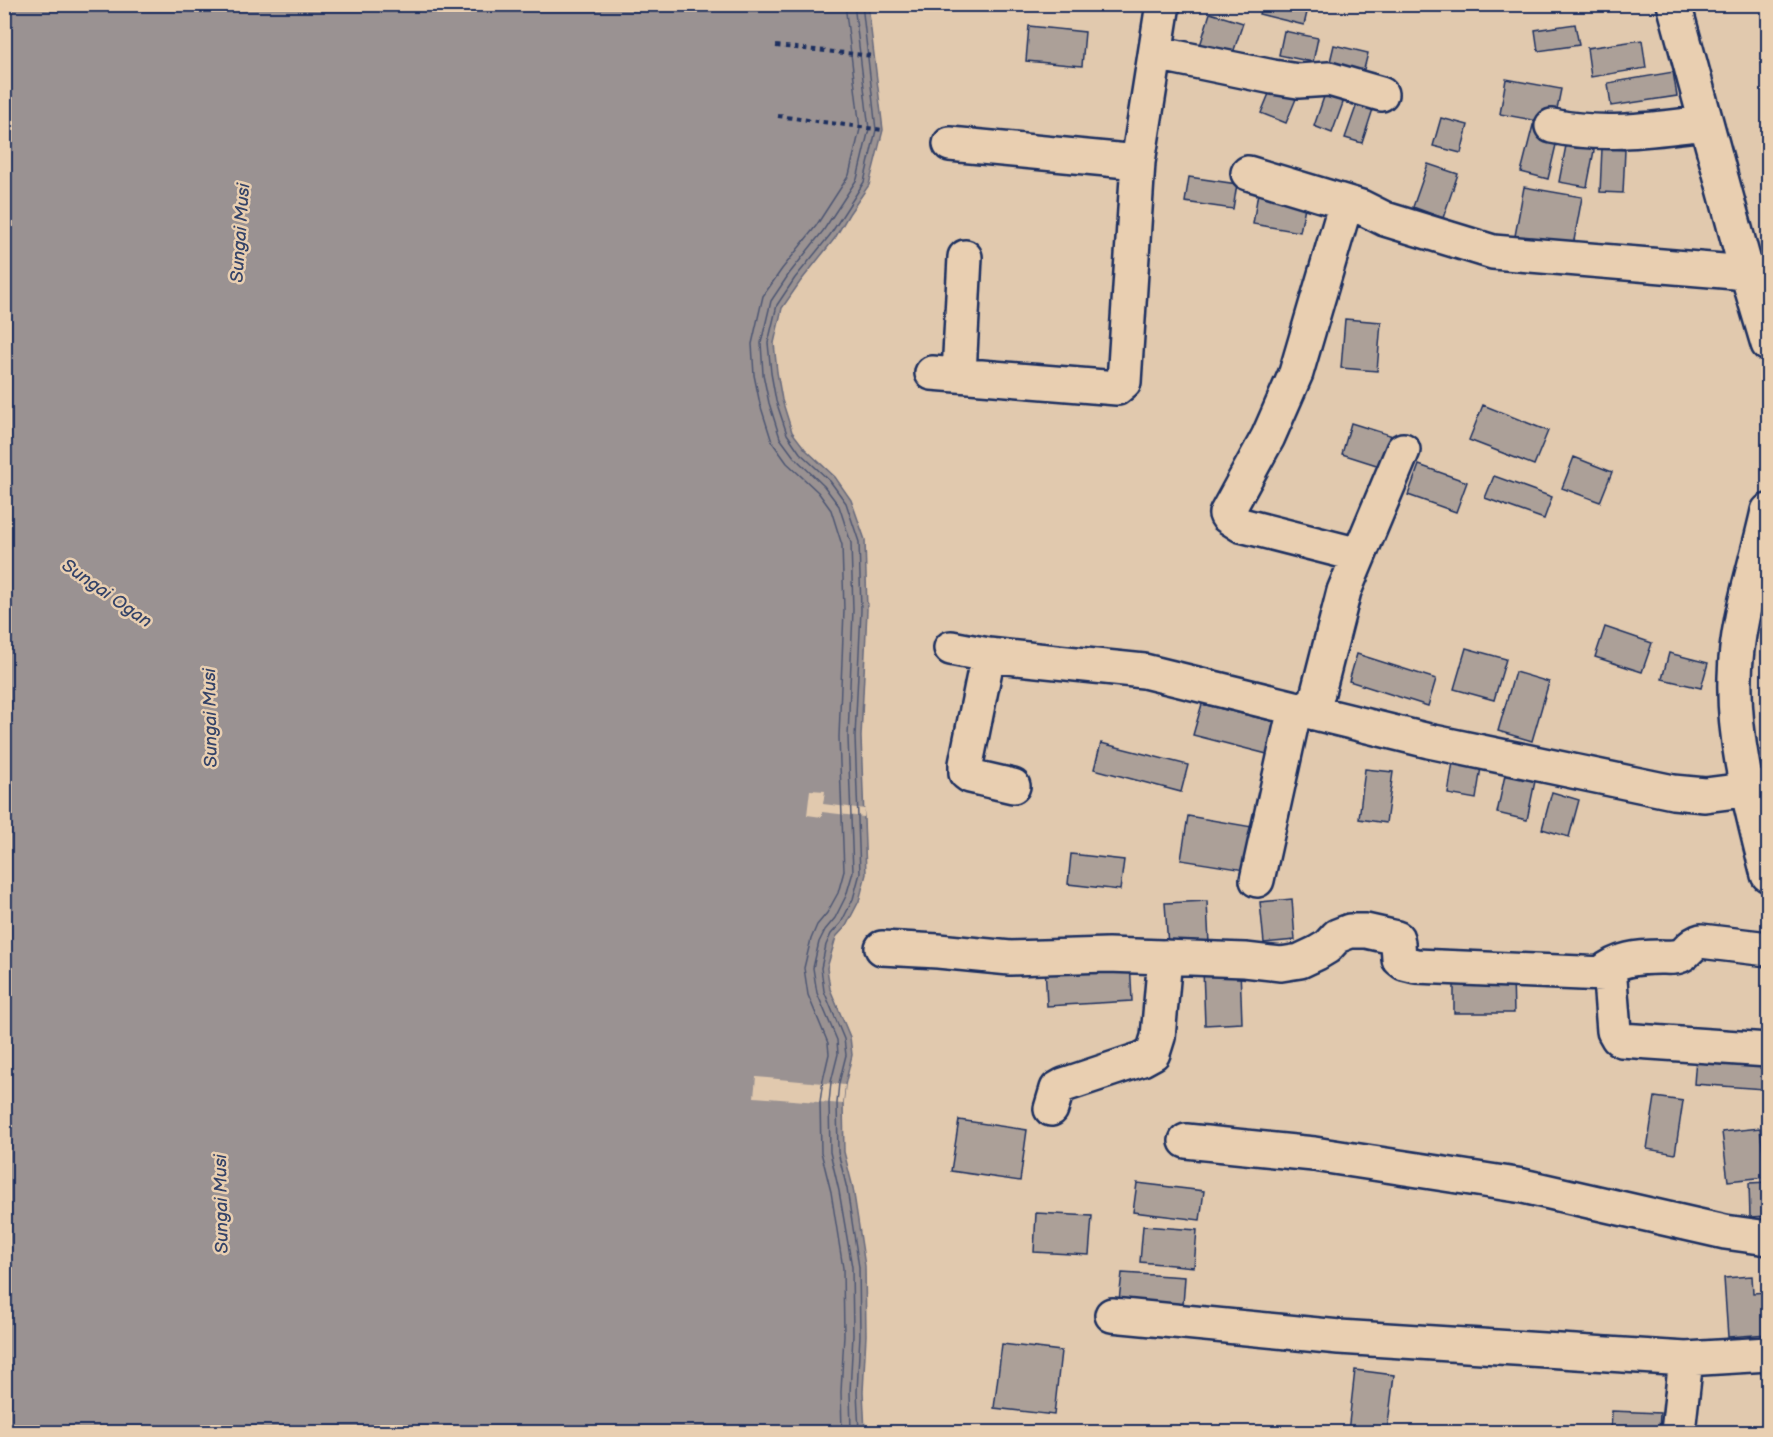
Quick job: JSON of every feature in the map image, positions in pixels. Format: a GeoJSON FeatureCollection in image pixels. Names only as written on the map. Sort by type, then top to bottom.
{"type":"FeatureCollection","features":[{"type":"Feature","properties":{"kind":"street"},"geometry":{"type":"LineString","coordinates":[[965,257],[946,374],[1117,388],[1122,385],[1138,162],[1163,4]]}},
{"type":"Feature","properties":{"kind":"street"},"geometry":{"type":"LineString","coordinates":[[1675,7],[1768,344]]}},
{"type":"Feature","properties":{"kind":"street"},"geometry":{"type":"LineString","coordinates":[[1156,53],[1298,81],[1329,79],[1381,94]]}},
{"type":"Feature","properties":{"kind":"street"},"geometry":{"type":"LineString","coordinates":[[1552,126],[1569,130],[1622,132],[1706,123]]}},
{"type":"Feature","properties":{"kind":"street"},"geometry":{"type":"LineString","coordinates":[[950,144],[1138,162]]}},
{"type":"Feature","properties":{"kind":"street"},"geometry":{"type":"LineString","coordinates":[[1248,172],[1493,252],[1747,273]]}},
{"type":"Feature","properties":{"kind":"street"},"geometry":{"type":"LineString","coordinates":[[1359,555],[1234,520],[1227,512],[1268,437],[1364,210]]}},
{"type":"Feature","properties":{"kind":"street"},"geometry":{"type":"LineString","coordinates":[[1257,880],[1304,710],[1344,591],[1403,450]]}},
{"type":"Feature","properties":{"kind":"street"},"geometry":{"type":"LineString","coordinates":[[1766,522],[1746,602],[1737,649],[1735,676],[1739,738],[1758,788],[1768,875]]}},
{"type":"Feature","properties":{"kind":"street"},"geometry":{"type":"LineString","coordinates":[[951,648],[988,655],[1144,671],[1429,741],[1673,792],[1705,795],[1758,788]]}},
{"type":"Feature","properties":{"kind":"street"},"geometry":{"type":"LineString","coordinates":[[988,655],[966,773],[970,776],[1013,786]]}},
{"type":"Feature","properties":{"kind":"street"},"geometry":{"type":"LineString","coordinates":[[882,948],[1010,958],[1108,955],[1245,960],[1281,964],[1300,961],[1317,953],[1327,947],[1337,936],[1350,931],[1366,931],[1396,938],[1399,959],[1416,966],[1608,975],[1610,977],[1612,1026],[1616,1035],[1622,1040],[1768,1050]]}},
{"type":"Feature","properties":{"kind":"street"},"geometry":{"type":"LineString","coordinates":[[1602,973],[1610,965],[1641,957],[1683,955],[1694,943],[1701,941],[1768,950]]}},
{"type":"Feature","properties":{"kind":"street"},"geometry":{"type":"LineString","coordinates":[[1051,1109],[1057,1089],[1064,1084],[1142,1059],[1153,1053],[1158,1037],[1165,957]]}},
{"type":"Feature","properties":{"kind":"street"},"geometry":{"type":"LineString","coordinates":[[1186,1141],[1314,1154],[1523,1186],[1725,1232],[1768,1238]]}},
{"type":"Feature","properties":{"kind":"street"},"geometry":{"type":"LineString","coordinates":[[1112,1315],[1339,1337],[1686,1359],[1768,1354]]}},
{"type":"Feature","properties":{"kind":"street"},"geometry":{"type":"LineString","coordinates":[[1678,1432],[1686,1359]]}},
{"type":"Feature","properties":{"kind":"path"},"geometry":{"type":"LineString","coordinates":[[776,46],[874,56]]}},
{"type":"Feature","properties":{"kind":"path"},"geometry":{"type":"LineString","coordinates":[[778,116],[882,130]]}},
{"type":"Feature","properties":{"kind":"water"},"geometry":{"type":"Polygon","coordinates":[[[5,5],[868,5],[883,130],[869,185],[835,238],[782,308],[774,343],[782,400],[792,432],[805,449],[835,477],[851,500],[865,540],[867,610],[861,737],[866,874],[859,901],[846,926],[836,937],[827,968],[830,989],[850,1037],[852,1055],[843,1104],[844,1152],[853,1188],[865,1266],[866,1335],[863,1392],[865,1432],[5,1432],[5,5]]]}},
{"type":"Feature","properties":{"kind":"pier"},"geometry":{"type":"Polygon","coordinates":[[[810,790],[825,791],[823,804],[865,809],[864,817],[822,812],[822,817],[807,815],[810,790]]]}},
{"type":"Feature","properties":{"kind":"pier"},"geometry":{"type":"Polygon","coordinates":[[[756,1077],[845,1085],[843,1104],[754,1097],[756,1077]]]}},
{"type":"Feature","properties":{"kind":"building"},"geometry":{"type":"Polygon","coordinates":[[[1262,4],[1309,4],[1304,25],[1259,14],[1262,4]]]}},
{"type":"Feature","properties":{"kind":"building"},"geometry":{"type":"Polygon","coordinates":[[[1210,13],[1243,23],[1231,59],[1199,49],[1210,13]]]}},
{"type":"Feature","properties":{"kind":"building"},"geometry":{"type":"Polygon","coordinates":[[[1575,24],[1579,45],[1538,51],[1535,30],[1575,24]]]}},
{"type":"Feature","properties":{"kind":"building"},"geometry":{"type":"Polygon","coordinates":[[[1029,26],[1085,32],[1082,66],[1026,61],[1029,26]]]}},
{"type":"Feature","properties":{"kind":"building"},"geometry":{"type":"Polygon","coordinates":[[[1284,31],[1318,38],[1313,62],[1279,55],[1284,31]]]}},
{"type":"Feature","properties":{"kind":"building"},"geometry":{"type":"Polygon","coordinates":[[[1642,40],[1646,68],[1591,77],[1587,48],[1642,40]]]}},
{"type":"Feature","properties":{"kind":"building"},"geometry":{"type":"Polygon","coordinates":[[[1334,45],[1368,53],[1363,73],[1329,66],[1334,45]]]}},
{"type":"Feature","properties":{"kind":"building"},"geometry":{"type":"Polygon","coordinates":[[[1673,72],[1677,96],[1611,106],[1608,83],[1673,72]]]}},
{"type":"Feature","properties":{"kind":"building"},"geometry":{"type":"Polygon","coordinates":[[[1506,79],[1561,89],[1554,124],[1500,114],[1506,79]]]}},
{"type":"Feature","properties":{"kind":"building"},"geometry":{"type":"Polygon","coordinates":[[[1273,84],[1298,94],[1286,123],[1261,113],[1273,84]]]}},
{"type":"Feature","properties":{"kind":"building"},"geometry":{"type":"Polygon","coordinates":[[[1325,94],[1344,100],[1332,133],[1314,126],[1325,94]]]}},
{"type":"Feature","properties":{"kind":"building"},"geometry":{"type":"Polygon","coordinates":[[[1357,104],[1373,109],[1362,143],[1345,138],[1357,104]]]}},
{"type":"Feature","properties":{"kind":"building"},"geometry":{"type":"Polygon","coordinates":[[[1441,118],[1468,125],[1461,153],[1433,146],[1441,118]]]}},
{"type":"Feature","properties":{"kind":"building"},"geometry":{"type":"Polygon","coordinates":[[[1533,125],[1559,132],[1548,179],[1521,172],[1533,125]]]}},
{"type":"Feature","properties":{"kind":"building"},"geometry":{"type":"Polygon","coordinates":[[[1568,135],[1596,140],[1587,187],[1559,182],[1568,135]]]}},
{"type":"Feature","properties":{"kind":"building"},"geometry":{"type":"Polygon","coordinates":[[[1602,148],[1625,150],[1623,193],[1600,192],[1602,148]]]}},
{"type":"Feature","properties":{"kind":"building"},"geometry":{"type":"Polygon","coordinates":[[[1428,164],[1458,174],[1443,218],[1413,207],[1428,164]]]}},
{"type":"Feature","properties":{"kind":"building"},"geometry":{"type":"Polygon","coordinates":[[[1189,177],[1237,184],[1233,209],[1185,202],[1189,177]]]}},
{"type":"Feature","properties":{"kind":"building"},"geometry":{"type":"Polygon","coordinates":[[[1524,187],[1582,197],[1573,246],[1515,236],[1524,187]]]}},
{"type":"Feature","properties":{"kind":"building"},"geometry":{"type":"Polygon","coordinates":[[[1258,193],[1306,202],[1300,232],[1253,224],[1258,193]]]}},
{"type":"Feature","properties":{"kind":"building"},"geometry":{"type":"Polygon","coordinates":[[[1345,319],[1381,322],[1377,371],[1341,368],[1345,319]]]}},
{"type":"Feature","properties":{"kind":"building"},"geometry":{"type":"Polygon","coordinates":[[[1483,405],[1548,431],[1534,465],[1469,440],[1483,405]]]}},
{"type":"Feature","properties":{"kind":"building"},"geometry":{"type":"Polygon","coordinates":[[[1351,423],[1396,437],[1386,468],[1342,454],[1351,423]]]}},
{"type":"Feature","properties":{"kind":"building"},"geometry":{"type":"Polygon","coordinates":[[[1574,457],[1612,472],[1600,502],[1562,488],[1574,457]]]}},
{"type":"Feature","properties":{"kind":"building"},"geometry":{"type":"Polygon","coordinates":[[[1419,465],[1467,482],[1456,512],[1408,495],[1419,465]]]}},
{"type":"Feature","properties":{"kind":"building"},"geometry":{"type":"Polygon","coordinates":[[[1494,476],[1552,497],[1544,519],[1485,498],[1494,476]]]}},
{"type":"Feature","properties":{"kind":"building"},"geometry":{"type":"Polygon","coordinates":[[[1605,627],[1652,643],[1642,672],[1595,657],[1605,627]]]}},
{"type":"Feature","properties":{"kind":"building"},"geometry":{"type":"Polygon","coordinates":[[[1466,648],[1506,659],[1494,700],[1454,689],[1466,648]]]}},
{"type":"Feature","properties":{"kind":"building"},"geometry":{"type":"Polygon","coordinates":[[[1669,653],[1708,663],[1701,688],[1662,679],[1669,653]]]}},
{"type":"Feature","properties":{"kind":"building"},"geometry":{"type":"Polygon","coordinates":[[[1357,654],[1436,679],[1428,706],[1349,681],[1357,654]]]}},
{"type":"Feature","properties":{"kind":"building"},"geometry":{"type":"Polygon","coordinates":[[[1515,672],[1549,682],[1532,741],[1498,731],[1515,672]]]}},
{"type":"Feature","properties":{"kind":"building"},"geometry":{"type":"Polygon","coordinates":[[[1202,704],[1279,723],[1271,755],[1193,735],[1202,704]]]}},
{"type":"Feature","properties":{"kind":"building"},"geometry":{"type":"Polygon","coordinates":[[[1101,743],[1188,765],[1181,792],[1094,769],[1101,743]]]}},
{"type":"Feature","properties":{"kind":"building"},"geometry":{"type":"Polygon","coordinates":[[[1453,762],[1481,767],[1476,799],[1448,794],[1453,762]]]}},
{"type":"Feature","properties":{"kind":"building"},"geometry":{"type":"Polygon","coordinates":[[[1365,769],[1393,772],[1386,823],[1359,819],[1365,769]]]}},
{"type":"Feature","properties":{"kind":"building"},"geometry":{"type":"Polygon","coordinates":[[[1505,775],[1535,781],[1527,820],[1497,813],[1505,775]]]}},
{"type":"Feature","properties":{"kind":"building"},"geometry":{"type":"Polygon","coordinates":[[[1552,792],[1579,800],[1569,837],[1542,829],[1552,792]]]}},
{"type":"Feature","properties":{"kind":"building"},"geometry":{"type":"Polygon","coordinates":[[[1188,816],[1258,828],[1251,871],[1181,860],[1188,816]]]}},
{"type":"Feature","properties":{"kind":"building"},"geometry":{"type":"Polygon","coordinates":[[[1071,854],[1124,860],[1120,890],[1068,884],[1071,854]]]}},
{"type":"Feature","properties":{"kind":"building"},"geometry":{"type":"Polygon","coordinates":[[[1292,899],[1295,940],[1264,943],[1260,902],[1292,899]]]}},
{"type":"Feature","properties":{"kind":"building"},"geometry":{"type":"Polygon","coordinates":[[[1207,901],[1209,944],[1168,946],[1165,903],[1207,901]]]}},
{"type":"Feature","properties":{"kind":"building"},"geometry":{"type":"Polygon","coordinates":[[[1130,959],[1132,1001],[1047,1006],[1045,964],[1130,959]]]}},
{"type":"Feature","properties":{"kind":"building"},"geometry":{"type":"Polygon","coordinates":[[[1240,968],[1242,1023],[1205,1025],[1203,969],[1240,968]]]}},
{"type":"Feature","properties":{"kind":"building"},"geometry":{"type":"Polygon","coordinates":[[[1513,978],[1514,1013],[1454,1013],[1454,979],[1513,978]]]}},
{"type":"Feature","properties":{"kind":"building"},"geometry":{"type":"Polygon","coordinates":[[[1696,1058],[1766,1063],[1764,1089],[1694,1084],[1696,1058]]]}},
{"type":"Feature","properties":{"kind":"building"},"geometry":{"type":"Polygon","coordinates":[[[1655,1097],[1683,1101],[1675,1154],[1647,1149],[1655,1097]]]}},
{"type":"Feature","properties":{"kind":"building"},"geometry":{"type":"Polygon","coordinates":[[[959,1120],[1027,1130],[1020,1181],[951,1171],[959,1120]]]}},
{"type":"Feature","properties":{"kind":"building"},"geometry":{"type":"Polygon","coordinates":[[[1760,1128],[1766,1177],[1728,1181],[1722,1132],[1760,1128]]]}},
{"type":"Feature","properties":{"kind":"building"},"geometry":{"type":"Polygon","coordinates":[[[1768,1182],[1768,1216],[1750,1217],[1749,1183],[1768,1182]]]}},
{"type":"Feature","properties":{"kind":"building"},"geometry":{"type":"Polygon","coordinates":[[[1137,1183],[1204,1191],[1200,1220],[1133,1212],[1137,1183]]]}},
{"type":"Feature","properties":{"kind":"building"},"geometry":{"type":"Polygon","coordinates":[[[1036,1213],[1092,1216],[1089,1255],[1034,1252],[1036,1213]]]}},
{"type":"Feature","properties":{"kind":"building"},"geometry":{"type":"Polygon","coordinates":[[[1143,1226],[1197,1230],[1194,1267],[1140,1262],[1143,1226]]]}},
{"type":"Feature","properties":{"kind":"building"},"geometry":{"type":"Polygon","coordinates":[[[1122,1273],[1185,1277],[1183,1305],[1119,1301],[1122,1273]]]}},
{"type":"Feature","properties":{"kind":"building"},"geometry":{"type":"Polygon","coordinates":[[[1752,1276],[1753,1293],[1768,1292],[1768,1334],[1728,1337],[1724,1278],[1752,1276]]]}},
{"type":"Feature","properties":{"kind":"building"},"geometry":{"type":"Polygon","coordinates":[[[1002,1344],[1061,1351],[1054,1415],[994,1408],[1002,1344]]]}},
{"type":"Feature","properties":{"kind":"building"},"geometry":{"type":"Polygon","coordinates":[[[1355,1370],[1394,1375],[1387,1432],[1348,1432],[1355,1370]]]}},
{"type":"Feature","properties":{"kind":"building"},"geometry":{"type":"Polygon","coordinates":[[[1612,1411],[1660,1413],[1659,1432],[1611,1432],[1612,1411]]]}},
{"type":"Feature","properties":{"kind":"water label","name":"Sungai Musi"},"geometry":{"type":"Point","coordinates":[240,233]}},
{"type":"Feature","properties":{"kind":"water label","name":"Sungai Ogan"},"geometry":{"type":"Point","coordinates":[107,593]}},
{"type":"Feature","properties":{"kind":"water label","name":"Sungai Musi"},"geometry":{"type":"Point","coordinates":[210,718]}},
{"type":"Feature","properties":{"kind":"water label","name":"Sungai Musi"},"geometry":{"type":"Point","coordinates":[221,1204]}}]}
